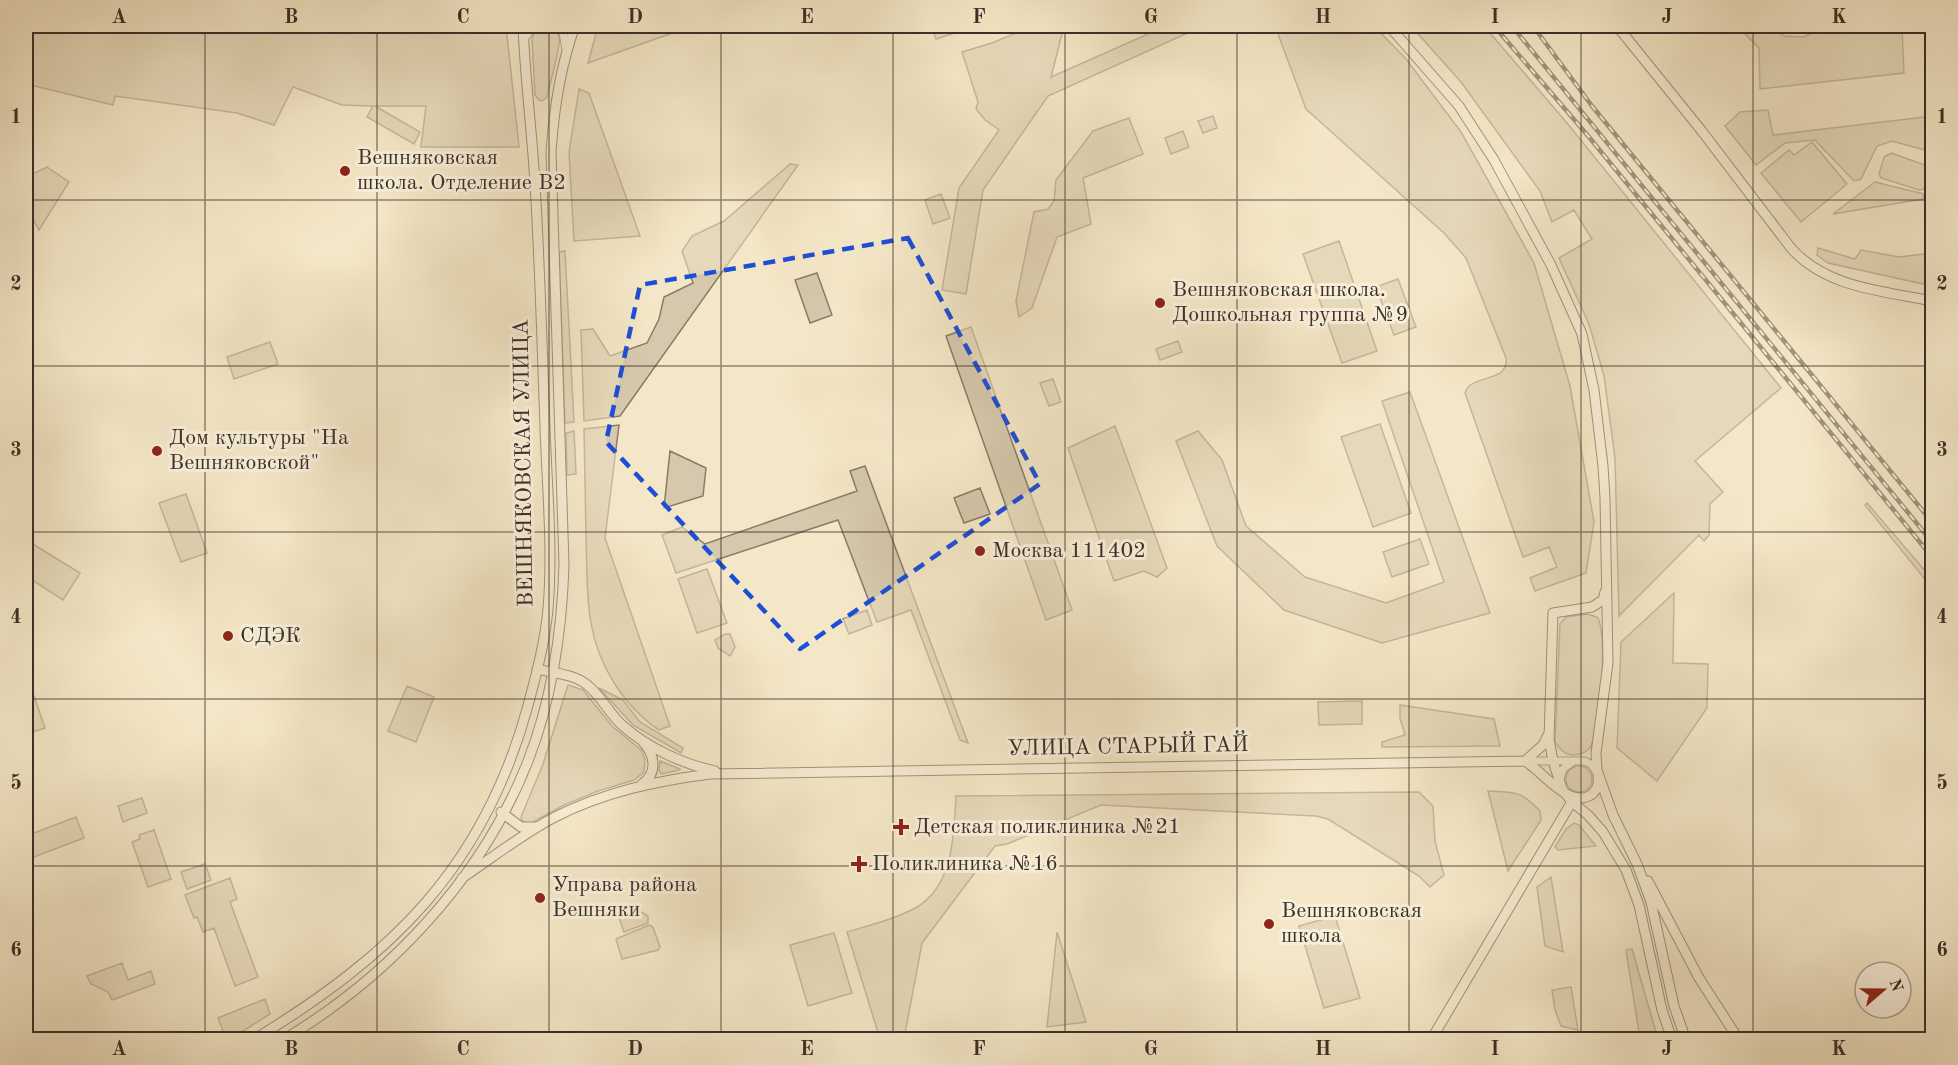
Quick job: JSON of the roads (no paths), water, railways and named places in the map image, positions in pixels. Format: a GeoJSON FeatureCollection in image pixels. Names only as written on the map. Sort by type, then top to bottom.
{"type":"FeatureCollection","features":[{"type":"Feature","properties":{"kind":"main road","name":"ВЕШНЯКОВСКАЯ УЛИЦА"},"geometry":{"type":"LineString","coordinates":[[253,1040],[323,996],[386,944],[427,902],[448,875],[461,858],[492,805],[516,747],[537,669],[546,632],[549,589],[547,500],[535,182],[522,26]]}},
{"type":"Feature","properties":{"kind":"main road","name":"ВЕШНЯКОВСКАЯ УЛИЦА"},"geometry":{"type":"LineString","coordinates":[[283,1040],[349,995],[396,954],[436,911],[462,878],[504,815],[528,761],[539,728],[552,673],[563,608],[564,565],[550,163],[555,103],[566,51],[575,26]]}},
{"type":"Feature","properties":{"kind":"main road"},"geometry":{"type":"LineString","coordinates":[[1389,26],[1459,106],[1494,160],[1551,265],[1582,334],[1594,390],[1603,466],[1607,579],[1608,663],[1596,753],[1597,787],[1591,795],[1581,799],[1570,798],[1560,784],[1552,761],[1550,731],[1553,613],[1592,607],[1603,600],[1607,579]]}},
{"type":"Feature","properties":{"kind":"main road"},"geometry":{"type":"LineString","coordinates":[[1617,26],[1701,130],[1791,248],[1807,264],[1840,281],[1932,301]]}},
{"type":"Feature","properties":{"kind":"main road"},"geometry":{"type":"LineString","coordinates":[[1587,607],[1601,611],[1608,626]]}},
{"type":"Feature","properties":{"kind":"main road","name":"УЛИЦА СТАРЫЙ ГАЙ"},"geometry":{"type":"LineString","coordinates":[[537,669],[577,679],[586,684],[614,717],[639,738],[650,751],[654,767],[648,779],[636,786]]}},
{"type":"Feature","properties":{"kind":"main road"},"geometry":{"type":"LineString","coordinates":[[1550,731],[1543,745],[1525,761],[1538,769],[1588,815],[1603,832],[1626,870],[1639,905],[1662,1010],[1672,1040]]}},
{"type":"Feature","properties":{"kind":"main road","name":"УЛИЦА СТАРЫЙ ГАЙ"},"geometry":{"type":"LineString","coordinates":[[639,738],[702,768],[732,773]]}},
{"type":"Feature","properties":{"kind":"main road","name":"УЛИЦА СТАРЫЙ ГАЙ"},"geometry":{"type":"LineString","coordinates":[[462,878],[541,826],[578,807],[636,786],[686,777],[732,773],[1525,761]]}},
{"type":"Feature","properties":{"kind":"main road"},"geometry":{"type":"LineString","coordinates":[[1598,776],[1637,864],[1699,978],[1739,1040]]}},
{"type":"Feature","properties":{"kind":"main road"},"geometry":{"type":"LineString","coordinates":[[1431,1040],[1570,798]]}},
{"type":"Feature","properties":{"kind":"main road"},"geometry":{"type":"LineString","coordinates":[[492,805],[521,827],[530,829],[541,826]]}},
{"type":"Feature","properties":{"kind":"main road"},"geometry":{"type":"LineString","coordinates":[[1637,864],[1651,902],[1674,1006],[1686,1040]]}},
{"type":"Feature","properties":{"kind":"street"},"geometry":{"type":"LineString","coordinates":[[524,46],[525,35],[533,26]]}},
{"type":"Feature","properties":{"kind":"street"},"geometry":{"type":"LineString","coordinates":[[558,26],[563,33],[566,51]]}},
{"type":"Feature","properties":{"kind":"street"},"geometry":{"type":"LineString","coordinates":[[547,500],[555,507],[562,499]]}},
{"type":"Feature","properties":{"kind":"street"},"geometry":{"type":"LineString","coordinates":[[1560,784],[1561,773],[1565,766],[1580,760],[1591,764],[1598,776]]}},
{"type":"Feature","properties":{"kind":"street","name":"УЛИЦА СТАРЫЙ ГАЙ"},"geometry":{"type":"LineString","coordinates":[[1525,761],[1580,760]]}},
{"type":"Feature","properties":{"kind":"railway"},"geometry":{"type":"LineString","coordinates":[[1494,26],[1589,137],[1932,557]]}},
{"type":"Feature","properties":{"kind":"railway"},"geometry":{"type":"LineString","coordinates":[[1512,26],[1932,542]]}},
{"type":"Feature","properties":{"kind":"railway"},"geometry":{"type":"LineString","coordinates":[[1533,26],[1592,106],[1932,522]]}},
{"type":"Feature","properties":{"kind":"place","name":"Вешняковская школа. Отделение В2"},"geometry":{"type":"Point","coordinates":[345,171]}},
{"type":"Feature","properties":{"kind":"place","name":"Вешняковская школа. Дошкольная группа №9"},"geometry":{"type":"Point","coordinates":[1160,303]}},
{"type":"Feature","properties":{"kind":"place","name":"Дом культуры \"На Вешняковской\""},"geometry":{"type":"Point","coordinates":[157,451]}},
{"type":"Feature","properties":{"kind":"place","name":"Москва 111402"},"geometry":{"type":"Point","coordinates":[980,551]}},
{"type":"Feature","properties":{"kind":"place","name":"СДЭК"},"geometry":{"type":"Point","coordinates":[228,636]}},
{"type":"Feature","properties":{"kind":"place","name":"Детская поликлиника №21"},"geometry":{"type":"Point","coordinates":[901,827]}},
{"type":"Feature","properties":{"kind":"place","name":"Поликлиника №16"},"geometry":{"type":"Point","coordinates":[859,864]}},
{"type":"Feature","properties":{"kind":"place","name":"Управа района Вешняки"},"geometry":{"type":"Point","coordinates":[540,898]}},
{"type":"Feature","properties":{"kind":"place","name":"Вешняковская школа"},"geometry":{"type":"Point","coordinates":[1269,924]}}]}
